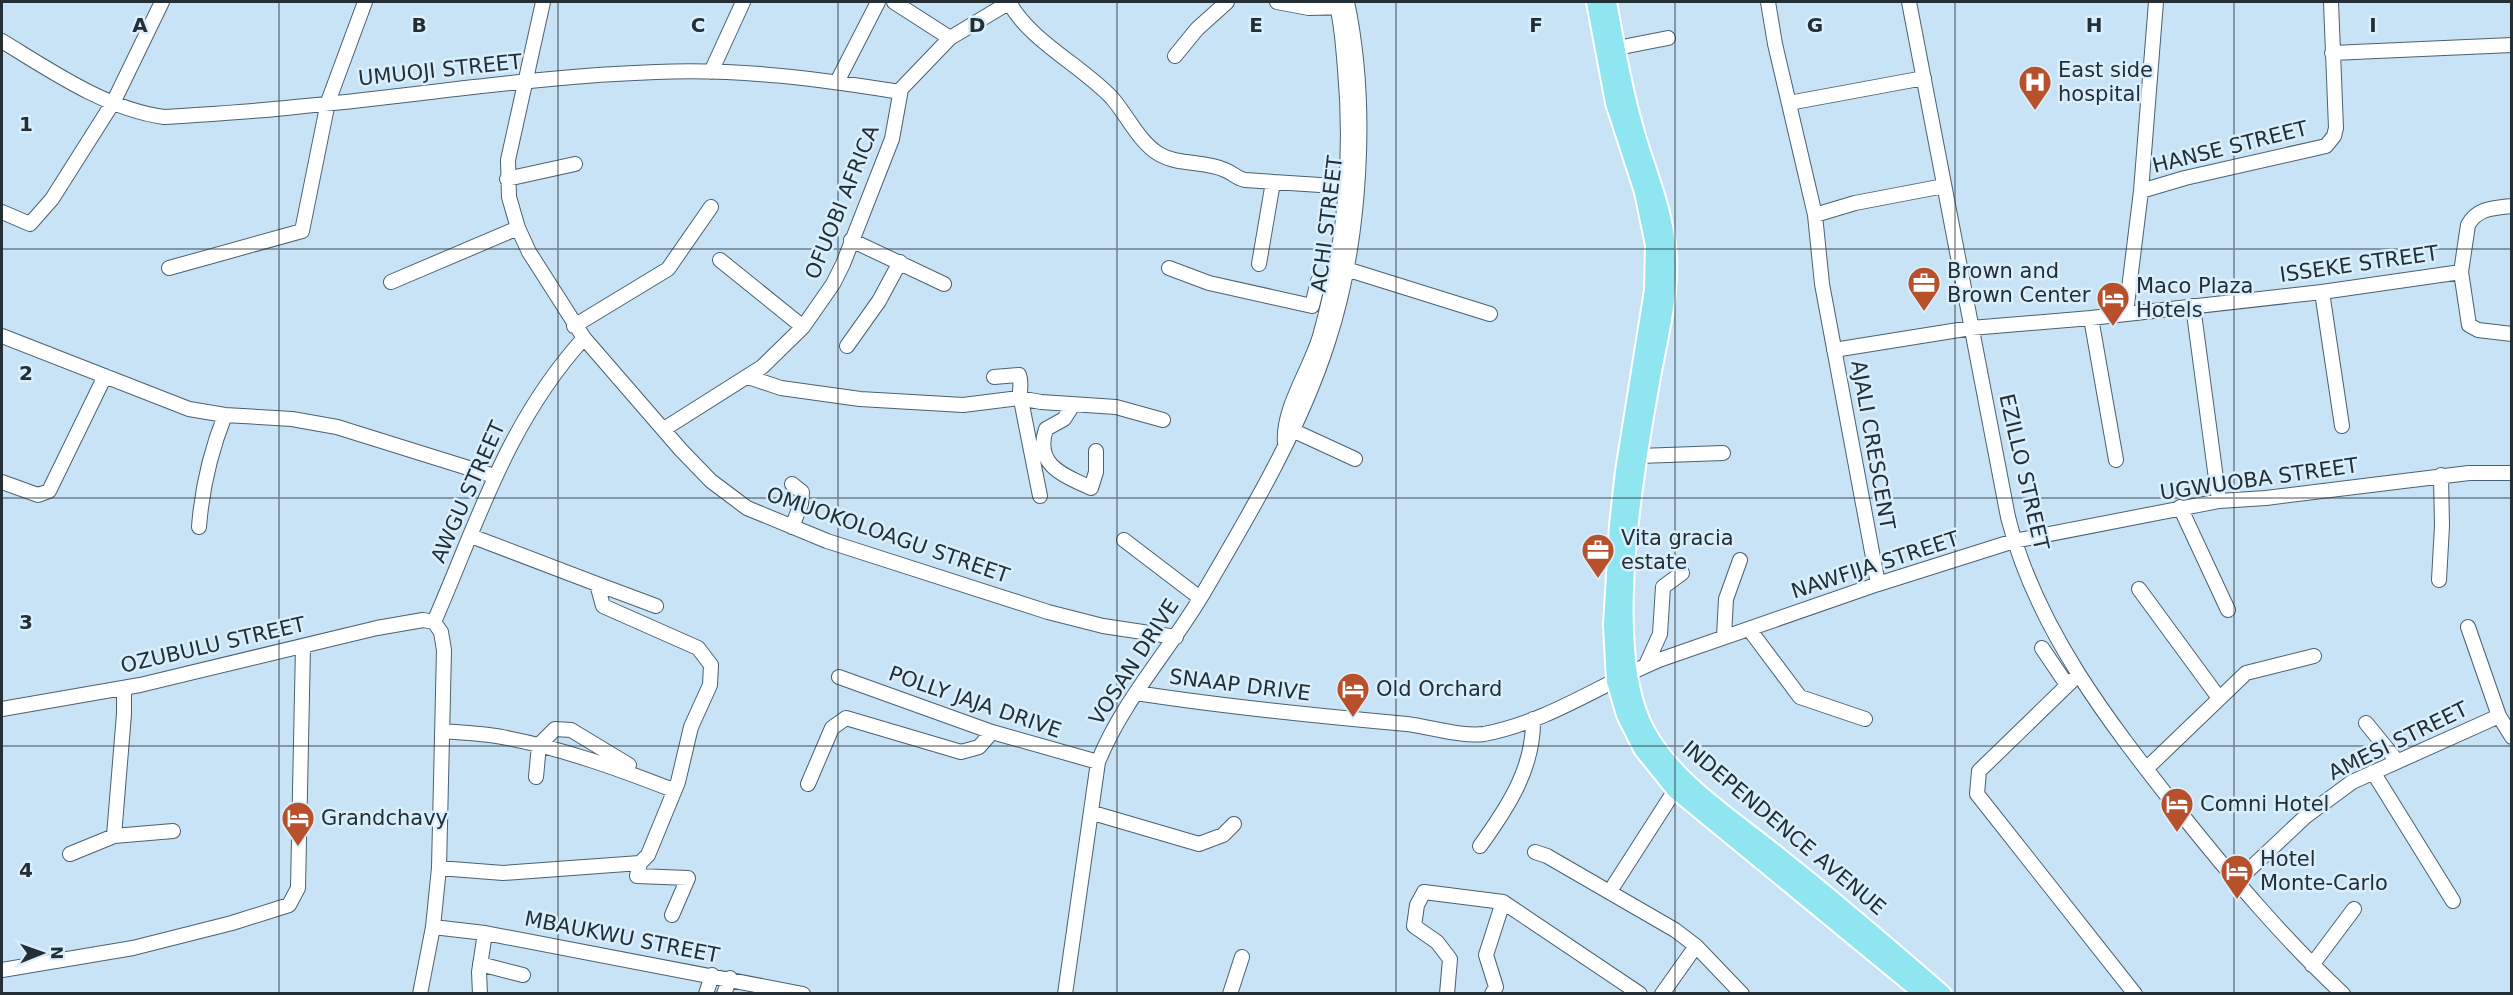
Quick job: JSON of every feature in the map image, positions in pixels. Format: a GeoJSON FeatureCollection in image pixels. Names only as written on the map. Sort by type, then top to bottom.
{"type":"FeatureCollection","features":[{"type":"Feature","properties":{"kind":"main road","name":"INDEPENDENCE AVENUE"},"geometry":{"type":"LineString","coordinates":[[1595,2],[1621,102],[1649,191],[1652,230],[1661,262],[1639,456],[1630,472]]}},
{"type":"Feature","properties":{"kind":"main road","name":"INDEPENDENCE AVENUE"},"geometry":{"type":"LineString","coordinates":[[1608,2],[1617,48],[1621,102]]}},
{"type":"Feature","properties":{"kind":"main road","name":"INDEPENDENCE AVENUE"},"geometry":{"type":"LineString","coordinates":[[1657,310],[1614,572],[1625,716],[1642,749],[1675,790],[1923,993]]}},
{"type":"Feature","properties":{"kind":"main road","name":"INDEPENDENCE AVENUE"},"geometry":{"type":"LineString","coordinates":[[1622,677],[1641,719],[1673,769],[1843,907],[1942,993]]}},
{"type":"Feature","properties":{"kind":"street"},"geometry":{"type":"LineString","coordinates":[[2,212],[25,224],[33,222],[52,199],[114,101],[162,2]]}},
{"type":"Feature","properties":{"kind":"street"},"geometry":{"type":"LineString","coordinates":[[169,268],[302,231],[328,102],[365,2]]}},
{"type":"Feature","properties":{"kind":"street"},"geometry":{"type":"LineString","coordinates":[[543,2],[510,149],[507,179],[518,228],[574,326],[584,338]]}},
{"type":"Feature","properties":{"kind":"street"},"geometry":{"type":"LineString","coordinates":[[711,72],[743,2]]}},
{"type":"Feature","properties":{"kind":"street"},"geometry":{"type":"LineString","coordinates":[[837,82],[878,2]]}},
{"type":"Feature","properties":{"kind":"street"},"geometry":{"type":"LineString","coordinates":[[894,2],[951,38]]}},
{"type":"Feature","properties":{"kind":"street"},"geometry":{"type":"LineString","coordinates":[[900,92],[951,38],[1009,2],[1021,21],[1102,89],[1158,153],[1173,161],[1195,162],[1227,170],[1236,178],[1245,180],[1350,187]]}},
{"type":"Feature","properties":{"kind":"street"},"geometry":{"type":"LineString","coordinates":[[1175,56],[1197,29],[1227,2]]}},
{"type":"Feature","properties":{"kind":"street"},"geometry":{"type":"LineString","coordinates":[[1277,2],[1309,8],[1342,4]]}},
{"type":"Feature","properties":{"kind":"street","name":"AJALI CRESCENT"},"geometry":{"type":"LineString","coordinates":[[1768,2],[1815,215],[1822,284],[1878,584]]}},
{"type":"Feature","properties":{"kind":"street","name":"EZILLO STREET"},"geometry":{"type":"LineString","coordinates":[[1909,2],[2014,541],[2048,621],[2078,675],[2115,730],[2237,881],[2312,965],[2343,993]]}},
{"type":"Feature","properties":{"kind":"street"},"geometry":{"type":"LineString","coordinates":[[2126,313],[2141,191],[2156,2]]}},
{"type":"Feature","properties":{"kind":"street","name":"HANSE STREET"},"geometry":{"type":"LineString","coordinates":[[2141,191],[2185,178],[2326,146],[2334,136],[2336,128],[2331,2]]}},
{"type":"Feature","properties":{"kind":"street","name":"ACHI STREET"},"geometry":{"type":"LineString","coordinates":[[1285,443],[1329,341],[1346,268],[1350,187],[1342,4]]}},
{"type":"Feature","properties":{"kind":"street"},"geometry":{"type":"LineString","coordinates":[[1617,48],[1668,38]]}},
{"type":"Feature","properties":{"kind":"street","name":"UMUOJI STREET"},"geometry":{"type":"LineString","coordinates":[[2,41],[66,80],[151,115],[164,117],[297,107],[524,82],[656,72],[711,72],[837,82],[900,92]]}},
{"type":"Feature","properties":{"kind":"street"},"geometry":{"type":"LineString","coordinates":[[2332,53],[2511,45]]}},
{"type":"Feature","properties":{"kind":"street"},"geometry":{"type":"LineString","coordinates":[[1789,103],[1924,78]]}},
{"type":"Feature","properties":{"kind":"street","name":"OFUOBI AFRICA"},"geometry":{"type":"LineString","coordinates":[[664,429],[748,377],[785,347],[803,327],[833,284],[892,139],[900,92]]}},
{"type":"Feature","properties":{"kind":"street"},"geometry":{"type":"LineString","coordinates":[[507,179],[575,164]]}},
{"type":"Feature","properties":{"kind":"street"},"geometry":{"type":"LineString","coordinates":[[1259,264],[1274,182]]}},
{"type":"Feature","properties":{"kind":"street"},"geometry":{"type":"LineString","coordinates":[[1815,215],[1855,203],[1944,186]]}},
{"type":"Feature","properties":{"kind":"street","name":"ACHI STREET"},"geometry":{"type":"LineString","coordinates":[[1285,443],[1284,426],[1319,339],[1332,286],[1350,187]]}},
{"type":"Feature","properties":{"kind":"street","name":"ISSEKE STREET"},"geometry":{"type":"LineString","coordinates":[[2511,206],[2486,210],[2471,218],[2461,272],[2469,325],[2478,330],[2511,334]]}},
{"type":"Feature","properties":{"kind":"street"},"geometry":{"type":"LineString","coordinates":[[574,326],[668,269],[711,207]]}},
{"type":"Feature","properties":{"kind":"street"},"geometry":{"type":"LineString","coordinates":[[390,282],[518,228]]}},
{"type":"Feature","properties":{"kind":"street"},"geometry":{"type":"LineString","coordinates":[[851,240],[944,284]]}},
{"type":"Feature","properties":{"kind":"street"},"geometry":{"type":"LineString","coordinates":[[720,260],[803,327]]}},
{"type":"Feature","properties":{"kind":"street"},"geometry":{"type":"LineString","coordinates":[[847,346],[879,301],[900,262]]}},
{"type":"Feature","properties":{"kind":"street"},"geometry":{"type":"LineString","coordinates":[[1169,268],[1209,283],[1312,306],[1318,281],[1332,286]]}},
{"type":"Feature","properties":{"kind":"street"},"geometry":{"type":"LineString","coordinates":[[1346,268],[1490,314]]}},
{"type":"Feature","properties":{"kind":"street","name":"ISSEKE STREET"},"geometry":{"type":"LineString","coordinates":[[1834,350],[1971,328],[2091,318],[2322,292],[2461,272]]}},
{"type":"Feature","properties":{"kind":"street"},"geometry":{"type":"LineString","coordinates":[[2322,292],[2342,426]]}},
{"type":"Feature","properties":{"kind":"street"},"geometry":{"type":"LineString","coordinates":[[2193,306],[2219,501]]}},
{"type":"Feature","properties":{"kind":"street"},"geometry":{"type":"LineString","coordinates":[[2091,318],[2116,460]]}},
{"type":"Feature","properties":{"kind":"street"},"geometry":{"type":"LineString","coordinates":[[2,336],[189,409],[225,415],[278,417],[337,427],[494,476]]}},
{"type":"Feature","properties":{"kind":"street","name":"OMUOKOLOAGU STREET"},"geometry":{"type":"LineString","coordinates":[[584,338],[711,481],[747,508],[826,541],[1048,612],[1103,626],[1176,637]]}},
{"type":"Feature","properties":{"kind":"street","name":"AWGU STREET"},"geometry":{"type":"LineString","coordinates":[[434,622],[494,476],[529,410],[566,358],[584,338]]}},
{"type":"Feature","properties":{"kind":"street"},"geometry":{"type":"LineString","coordinates":[[994,377],[1019,375],[1022,381],[1018,398],[1022,405],[1040,496]]}},
{"type":"Feature","properties":{"kind":"street"},"geometry":{"type":"LineString","coordinates":[[2,482],[38,495],[49,491],[105,376]]}},
{"type":"Feature","properties":{"kind":"street"},"geometry":{"type":"LineString","coordinates":[[748,377],[781,388],[860,399],[963,405],[1018,398],[1074,405],[1116,407],[1163,420]]}},
{"type":"Feature","properties":{"kind":"street"},"geometry":{"type":"LineString","coordinates":[[1074,405],[1064,419],[1046,429],[1042,440],[1045,458],[1062,474],[1091,488],[1096,472],[1096,451]]}},
{"type":"Feature","properties":{"kind":"street"},"geometry":{"type":"LineString","coordinates":[[199,527],[202,486],[212,447],[225,415]]}},
{"type":"Feature","properties":{"kind":"street"},"geometry":{"type":"LineString","coordinates":[[1292,430],[1355,459]]}},
{"type":"Feature","properties":{"kind":"street","name":"VOSAN DRIVE"},"geometry":{"type":"LineString","coordinates":[[1065,993],[1084,854],[1093,813],[1098,762],[1136,693],[1176,637],[1200,598],[1239,531],[1285,443]]}},
{"type":"Feature","properties":{"kind":"street"},"geometry":{"type":"LineString","coordinates":[[1639,456],[1723,453]]}},
{"type":"Feature","properties":{"kind":"street","name":"UGWUOBA STREET"},"geometry":{"type":"LineString","coordinates":[[2014,541],[2093,528],[2180,507],[2219,501],[2265,498],[2441,475],[2511,473]]}},
{"type":"Feature","properties":{"kind":"street"},"geometry":{"type":"LineString","coordinates":[[2439,580],[2442,526],[2441,475]]}},
{"type":"Feature","properties":{"kind":"street"},"geometry":{"type":"LineString","coordinates":[[792,484],[802,492],[801,504],[792,527]]}},
{"type":"Feature","properties":{"kind":"street"},"geometry":{"type":"LineString","coordinates":[[2180,507],[2228,610]]}},
{"type":"Feature","properties":{"kind":"street"},"geometry":{"type":"LineString","coordinates":[[471,536],[656,606]]}},
{"type":"Feature","properties":{"kind":"street"},"geometry":{"type":"LineString","coordinates":[[1124,540],[1200,598]]}},
{"type":"Feature","properties":{"kind":"street","name":"NAWFIJA STREET"},"geometry":{"type":"LineString","coordinates":[[1622,677],[1646,665],[1724,637],[1878,584],[2014,541]]}},
{"type":"Feature","properties":{"kind":"street"},"geometry":{"type":"LineString","coordinates":[[1724,637],[1726,599],[1740,561]]}},
{"type":"Feature","properties":{"kind":"street"},"geometry":{"type":"LineString","coordinates":[[1646,665],[1660,634],[1663,587],[1682,573]]}},
{"type":"Feature","properties":{"kind":"street"},"geometry":{"type":"LineString","coordinates":[[597,584],[603,606],[689,642],[707,656],[711,665],[710,685],[691,727],[675,786],[650,849],[640,863],[637,876],[688,878],[672,915]]}},
{"type":"Feature","properties":{"kind":"street"},"geometry":{"type":"LineString","coordinates":[[2139,589],[2219,698]]}},
{"type":"Feature","properties":{"kind":"street","name":"OZUBULU STREET"},"geometry":{"type":"LineString","coordinates":[[2,709],[124,688],[377,628],[423,620],[434,622]]}},
{"type":"Feature","properties":{"kind":"street"},"geometry":{"type":"LineString","coordinates":[[420,993],[433,927],[439,868],[444,650],[441,632],[434,622]]}},
{"type":"Feature","properties":{"kind":"street"},"geometry":{"type":"LineString","coordinates":[[2468,627],[2499,716],[2511,737]]}},
{"type":"Feature","properties":{"kind":"street"},"geometry":{"type":"LineString","coordinates":[[1749,629],[1800,697],[1865,719]]}},
{"type":"Feature","properties":{"kind":"street"},"geometry":{"type":"LineString","coordinates":[[2,970],[133,948],[285,908],[293,899],[298,888],[303,646]]}},
{"type":"Feature","properties":{"kind":"street"},"geometry":{"type":"LineString","coordinates":[[2042,648],[2067,685]]}},
{"type":"Feature","properties":{"kind":"street"},"geometry":{"type":"LineString","coordinates":[[2146,769],[2246,673],[2314,656]]}},
{"type":"Feature","properties":{"kind":"street"},"geometry":{"type":"LineString","coordinates":[[2078,675],[1979,771],[1977,794],[2135,993]]}},
{"type":"Feature","properties":{"kind":"street","name":"POLLY JAJA DRIVE"},"geometry":{"type":"LineString","coordinates":[[839,677],[993,732],[1098,762]]}},
{"type":"Feature","properties":{"kind":"street","name":"SNAAP DRIVE"},"geometry":{"type":"LineString","coordinates":[[1136,693],[1266,711],[1425,726],[1477,734],[1533,719],[1622,677]]}},
{"type":"Feature","properties":{"kind":"street"},"geometry":{"type":"LineString","coordinates":[[114,836],[124,688]]}},
{"type":"Feature","properties":{"kind":"street","name":"AMESI STREET"},"geometry":{"type":"LineString","coordinates":[[2237,881],[2327,798],[2373,772],[2499,716]]}},
{"type":"Feature","properties":{"kind":"street"},"geometry":{"type":"LineString","coordinates":[[808,784],[832,728],[846,718],[961,752],[979,747],[993,732]]}},
{"type":"Feature","properties":{"kind":"street"},"geometry":{"type":"LineString","coordinates":[[1480,846],[1513,798],[1533,744],[1533,719]]}},
{"type":"Feature","properties":{"kind":"street"},"geometry":{"type":"LineString","coordinates":[[2366,723],[2397,761]]}},
{"type":"Feature","properties":{"kind":"street"},"geometry":{"type":"LineString","coordinates":[[536,777],[540,745],[555,729],[571,730],[622,763],[675,786]]}},
{"type":"Feature","properties":{"kind":"street"},"geometry":{"type":"LineString","coordinates":[[442,731],[504,737],[540,745],[675,786]]}},
{"type":"Feature","properties":{"kind":"street"},"geometry":{"type":"LineString","coordinates":[[2373,772],[2452,901]]}},
{"type":"Feature","properties":{"kind":"street"},"geometry":{"type":"LineString","coordinates":[[1614,885],[1675,790]]}},
{"type":"Feature","properties":{"kind":"street"},"geometry":{"type":"LineString","coordinates":[[1093,813],[1199,843],[1222,835],[1234,824]]}},
{"type":"Feature","properties":{"kind":"street"},"geometry":{"type":"LineString","coordinates":[[70,854],[114,836],[173,831]]}},
{"type":"Feature","properties":{"kind":"street"},"geometry":{"type":"LineString","coordinates":[[1541,854],[1651,916],[1696,946],[1740,993]]}},
{"type":"Feature","properties":{"kind":"street"},"geometry":{"type":"LineString","coordinates":[[439,868],[503,873],[640,863]]}},
{"type":"Feature","properties":{"kind":"street"},"geometry":{"type":"LineString","coordinates":[[1448,993],[1450,959],[1437,942],[1414,926],[1417,905],[1424,892],[1503,902],[1640,993]]}},
{"type":"Feature","properties":{"kind":"street"},"geometry":{"type":"LineString","coordinates":[[1492,993],[1497,987],[1486,955],[1503,902]]}},
{"type":"Feature","properties":{"kind":"street"},"geometry":{"type":"LineString","coordinates":[[2312,965],[2354,909]]}},
{"type":"Feature","properties":{"kind":"street","name":"MBAUKWU STREET"},"geometry":{"type":"LineString","coordinates":[[433,927],[485,933],[803,993]]}},
{"type":"Feature","properties":{"kind":"street"},"geometry":{"type":"LineString","coordinates":[[480,993],[480,964],[485,933]]}},
{"type":"Feature","properties":{"kind":"street"},"geometry":{"type":"LineString","coordinates":[[1662,993],[1696,946]]}},
{"type":"Feature","properties":{"kind":"street"},"geometry":{"type":"LineString","coordinates":[[1230,993],[1242,957]]}},
{"type":"Feature","properties":{"kind":"street"},"geometry":{"type":"LineString","coordinates":[[480,964],[523,975]]}},
{"type":"Feature","properties":{"kind":"street"},"geometry":{"type":"LineString","coordinates":[[706,993],[712,975]]}},
{"type":"Feature","properties":{"kind":"street"},"geometry":{"type":"LineString","coordinates":[[724,993],[730,978]]}},
{"type":"Feature","properties":{"kind":"place","name":"East side hospital"},"geometry":{"type":"Point","coordinates":[2035,111]}},
{"type":"Feature","properties":{"kind":"place","name":"Brown and Brown Center"},"geometry":{"type":"Point","coordinates":[1924,312]}},
{"type":"Feature","properties":{"kind":"place","name":"Maco Plaza Hotels"},"geometry":{"type":"Point","coordinates":[2113,327]}},
{"type":"Feature","properties":{"kind":"place","name":"Vita gracia estate"},"geometry":{"type":"Point","coordinates":[1598,579]}},
{"type":"Feature","properties":{"kind":"place","name":"Old Orchard"},"geometry":{"type":"Point","coordinates":[1353,718]}},
{"type":"Feature","properties":{"kind":"place","name":"Comni Hotel"},"geometry":{"type":"Point","coordinates":[2177,833]}},
{"type":"Feature","properties":{"kind":"place","name":"Grandchavy"},"geometry":{"type":"Point","coordinates":[298,847]}},
{"type":"Feature","properties":{"kind":"place","name":"Hotel Monte-Carlo"},"geometry":{"type":"Point","coordinates":[2237,900]}}]}
